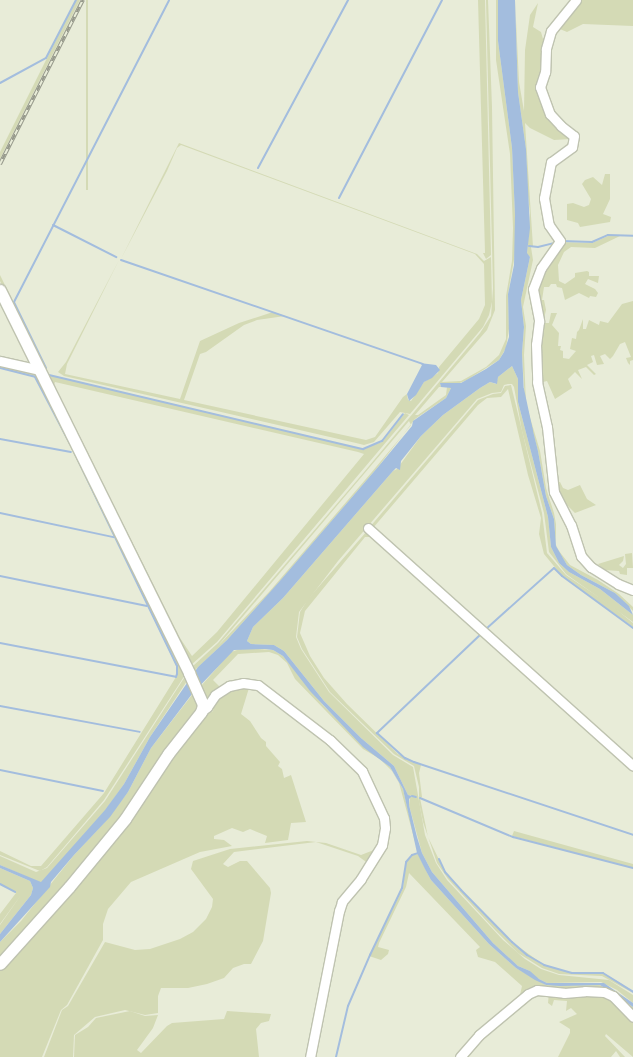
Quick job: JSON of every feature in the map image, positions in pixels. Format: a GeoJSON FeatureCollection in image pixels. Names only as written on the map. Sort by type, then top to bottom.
{"type":"FeatureCollection","features":[{"type":"Feature","properties":{"kind":"main road"},"geometry":{"type":"LineString","coordinates":[[0,290],[189,672],[203,705],[201,712],[168,754],[125,819],[69,887],[0,964]]}},
{"type":"Feature","properties":{"kind":"street"},"geometry":{"type":"LineString","coordinates":[[576,0],[551,31],[546,50],[546,66],[540,87],[550,114],[574,136],[572,147],[551,162],[544,198],[549,225],[560,241],[541,268],[533,289],[539,321],[536,344],[537,382],[547,427],[554,492],[571,525],[581,556],[591,567],[618,584],[633,590]]}},
{"type":"Feature","properties":{"kind":"street"},"geometry":{"type":"LineString","coordinates":[[0,361],[40,370]]}},
{"type":"Feature","properties":{"kind":"street"},"geometry":{"type":"LineString","coordinates":[[368,528],[633,766]]}},
{"type":"Feature","properties":{"kind":"street"},"geometry":{"type":"LineString","coordinates":[[201,712],[215,695],[229,686],[243,683],[258,685],[330,740],[362,771],[384,818],[385,828],[382,845],[361,879],[342,902],[339,910],[310,1057]]}},
{"type":"Feature","properties":{"kind":"street"},"geometry":{"type":"LineString","coordinates":[[460,1057],[479,1036],[528,994],[537,990],[564,993],[604,992],[613,996],[633,1017]]}},
{"type":"Feature","properties":{"kind":"green space"},"geometry":{"type":"Polygon","coordinates":[[[76,0],[80,0],[0,159],[0,152],[76,0]]]}},
{"type":"Feature","properties":{"kind":"green space"},"geometry":{"type":"Polygon","coordinates":[[[86,0],[88,0],[88,190],[86,190],[86,0]]]}},
{"type":"Feature","properties":{"kind":"green space"},"geometry":{"type":"Polygon","coordinates":[[[478,0],[485,0],[491,255],[486,259],[483,253],[485,253],[478,0]]]}},
{"type":"Feature","properties":{"kind":"green space"},"geometry":{"type":"Polygon","coordinates":[[[486,0],[488,0],[492,107],[495,310],[487,330],[442,382],[461,381],[486,367],[499,355],[506,339],[506,296],[512,261],[513,228],[510,154],[496,60],[496,0],[498,0],[498,41],[512,148],[515,215],[515,254],[508,294],[509,329],[506,348],[499,360],[467,380],[455,385],[440,383],[441,387],[415,415],[418,415],[446,395],[447,387],[451,388],[446,398],[415,419],[411,425],[409,421],[217,647],[269,592],[403,435],[378,467],[275,587],[227,640],[194,671],[193,666],[218,643],[480,333],[491,316],[493,288],[486,0]]]}},
{"type":"Feature","properties":{"kind":"green space"},"geometry":{"type":"Polygon","coordinates":[[[515,0],[519,82],[524,111],[525,50],[530,15],[538,3],[533,27],[541,32],[543,39],[562,9],[571,0],[554,26],[539,92],[571,139],[554,140],[530,128],[525,123],[533,247],[531,247],[533,260],[523,307],[526,326],[524,355],[526,404],[540,451],[546,488],[554,513],[556,545],[559,551],[570,565],[619,594],[633,607],[633,611],[615,593],[581,575],[567,565],[559,552],[556,546],[554,519],[546,496],[538,451],[525,402],[522,353],[524,327],[521,300],[530,257],[527,254],[530,213],[526,149],[518,92],[515,0]]]}},
{"type":"Feature","properties":{"kind":"green space"},"geometry":{"type":"Polygon","coordinates":[[[633,0],[633,26],[583,24],[567,32],[555,27],[576,1],[633,0]]]}},
{"type":"Feature","properties":{"kind":"green space"},"geometry":{"type":"Polygon","coordinates":[[[179,143],[477,254],[484,261],[491,257],[492,302],[489,315],[483,327],[410,414],[400,412],[374,442],[364,445],[64,376],[58,372],[66,362],[119,260],[67,364],[65,374],[180,399],[200,341],[239,323],[273,312],[285,316],[257,320],[244,325],[206,352],[200,354],[184,400],[366,440],[375,437],[403,397],[407,394],[408,400],[411,401],[424,382],[438,373],[439,367],[479,319],[485,305],[484,264],[475,254],[181,145],[177,148],[121,259],[179,143]]]}},
{"type":"Feature","properties":{"kind":"green space"},"geometry":{"type":"Polygon","coordinates":[[[605,174],[610,174],[610,199],[603,214],[611,217],[610,222],[580,227],[578,223],[567,220],[567,204],[573,203],[584,207],[589,205],[591,199],[582,184],[585,180],[593,177],[602,185],[605,174]]]}},
{"type":"Feature","properties":{"kind":"green space"},"geometry":{"type":"Polygon","coordinates":[[[608,236],[620,236],[595,248],[571,247],[564,252],[558,265],[559,281],[565,284],[575,277],[575,273],[587,271],[589,276],[599,276],[598,283],[588,279],[585,284],[595,289],[598,293],[596,297],[590,296],[589,298],[579,293],[565,300],[562,288],[557,287],[556,284],[544,287],[542,300],[544,300],[546,310],[543,323],[549,323],[551,313],[557,313],[552,325],[559,333],[558,346],[561,346],[560,350],[563,351],[563,358],[569,359],[576,351],[570,349],[572,338],[576,339],[583,319],[583,329],[586,329],[589,320],[599,325],[600,321],[608,323],[622,304],[633,301],[633,360],[630,361],[630,365],[628,363],[626,358],[631,357],[625,342],[620,344],[610,359],[605,354],[600,356],[604,364],[597,365],[594,355],[591,356],[593,362],[587,365],[596,374],[594,375],[586,367],[578,370],[582,379],[575,372],[568,379],[572,388],[555,399],[547,381],[543,382],[543,391],[540,391],[534,291],[538,278],[561,242],[592,243],[608,236]]]}},
{"type":"Feature","properties":{"kind":"green space"},"geometry":{"type":"Polygon","coordinates":[[[0,275],[47,370],[42,368],[0,281],[0,275]]]}},
{"type":"Feature","properties":{"kind":"green space"},"geometry":{"type":"Polygon","coordinates":[[[0,364],[36,372],[185,675],[104,800],[47,867],[40,871],[0,855],[0,851],[31,866],[41,866],[104,793],[176,677],[178,670],[73,449],[35,377],[0,368],[0,364]]]}},
{"type":"Feature","properties":{"kind":"green space"},"geometry":{"type":"Polygon","coordinates":[[[512,366],[518,379],[518,402],[548,517],[551,547],[559,563],[569,572],[600,589],[633,615],[633,622],[566,574],[549,552],[544,513],[522,431],[514,387],[512,384],[508,384],[504,385],[501,392],[492,393],[477,399],[338,561],[299,612],[296,637],[301,649],[329,692],[393,755],[413,767],[425,835],[436,863],[447,880],[503,940],[525,959],[541,969],[559,975],[609,980],[633,995],[633,1003],[617,990],[601,982],[547,983],[533,976],[530,971],[518,966],[510,959],[493,943],[432,872],[422,853],[409,805],[410,797],[416,797],[408,795],[394,766],[361,738],[324,701],[284,651],[274,645],[251,644],[247,641],[253,627],[283,598],[393,471],[397,469],[421,436],[443,415],[480,388],[490,382],[496,384],[498,377],[512,366]]]}},
{"type":"Feature","properties":{"kind":"green space"},"geometry":{"type":"Polygon","coordinates":[[[46,374],[362,449],[382,442],[405,413],[409,415],[217,642],[191,665],[46,374]],[[55,382],[54,385],[180,638],[192,656],[217,632],[364,454],[55,382]]]}},
{"type":"Feature","properties":{"kind":"green space"},"geometry":{"type":"Polygon","coordinates":[[[511,385],[542,513],[547,553],[566,575],[612,606],[633,623],[633,627],[562,576],[544,554],[539,534],[541,518],[528,475],[508,389],[501,397],[487,398],[478,405],[373,528],[369,528],[478,400],[501,393],[505,386],[511,385]]]}},
{"type":"Feature","properties":{"kind":"green space"},"geometry":{"type":"Polygon","coordinates":[[[555,481],[560,482],[563,488],[568,490],[580,485],[587,499],[596,505],[575,513],[557,495],[555,481]]]}},
{"type":"Feature","properties":{"kind":"green space"},"geometry":{"type":"Polygon","coordinates":[[[367,531],[375,537],[365,537],[305,611],[300,633],[310,656],[324,678],[347,704],[398,754],[421,765],[419,773],[422,797],[420,798],[428,836],[419,802],[419,787],[414,766],[394,754],[330,692],[302,649],[297,637],[300,612],[308,599],[367,531]]]}},
{"type":"Feature","properties":{"kind":"green space"},"geometry":{"type":"Polygon","coordinates":[[[632,553],[633,568],[627,568],[627,575],[620,574],[619,571],[604,570],[598,564],[624,556],[623,561],[619,565],[623,568],[626,564],[625,554],[632,553]]]}},
{"type":"Feature","properties":{"kind":"green space"},"geometry":{"type":"Polygon","coordinates":[[[243,648],[273,650],[283,656],[323,705],[362,744],[390,767],[403,789],[417,849],[399,783],[392,771],[380,759],[363,749],[295,679],[287,663],[278,655],[269,652],[238,654],[213,680],[222,689],[207,707],[201,686],[231,652],[243,648]]]}},
{"type":"Feature","properties":{"kind":"green space"},"geometry":{"type":"Polygon","coordinates":[[[186,675],[189,678],[150,737],[124,784],[105,811],[41,883],[0,865],[0,856],[36,872],[47,868],[105,801],[186,675]]]}},
{"type":"Feature","properties":{"kind":"green space"},"geometry":{"type":"Polygon","coordinates":[[[234,687],[249,688],[241,714],[250,721],[261,738],[266,742],[266,746],[280,762],[278,766],[282,769],[284,778],[291,775],[306,822],[291,823],[288,840],[265,843],[267,836],[250,829],[243,832],[232,828],[214,836],[214,839],[224,840],[232,846],[200,852],[131,882],[108,909],[103,924],[103,940],[67,1005],[61,1010],[42,1057],[0,1057],[0,966],[197,721],[213,711],[215,698],[234,687]]]}},
{"type":"Feature","properties":{"kind":"green space"},"geometry":{"type":"Polygon","coordinates":[[[195,691],[198,697],[197,707],[126,814],[0,960],[0,942],[21,921],[74,855],[104,823],[128,792],[151,748],[195,691]]]}},
{"type":"Feature","properties":{"kind":"green space"},"geometry":{"type":"Polygon","coordinates":[[[514,831],[633,864],[633,868],[512,836],[514,831]]]}},
{"type":"Feature","properties":{"kind":"green space"},"geometry":{"type":"Polygon","coordinates":[[[428,838],[445,872],[512,942],[544,965],[572,973],[603,973],[633,993],[602,976],[559,974],[542,968],[518,953],[448,879],[437,863],[428,838]]]}},
{"type":"Feature","properties":{"kind":"green space"},"geometry":{"type":"Polygon","coordinates":[[[307,841],[326,843],[361,855],[379,848],[369,864],[358,856],[316,842],[234,852],[223,864],[228,867],[240,861],[247,861],[270,888],[271,893],[263,941],[251,964],[244,964],[233,968],[224,978],[207,984],[188,988],[161,988],[158,996],[158,1013],[145,1015],[125,1010],[95,1017],[74,1035],[73,1057],[44,1057],[62,1010],[68,1006],[105,942],[135,950],[150,949],[180,939],[193,932],[206,919],[212,907],[213,899],[191,869],[193,861],[230,849],[307,841]]]}},
{"type":"Feature","properties":{"kind":"green space"},"geometry":{"type":"Polygon","coordinates":[[[418,854],[431,880],[489,944],[516,968],[546,985],[600,985],[633,1007],[633,1016],[613,995],[537,989],[459,1057],[455,1057],[476,1033],[520,995],[522,986],[495,962],[478,957],[476,950],[480,947],[409,873],[406,887],[379,943],[378,947],[389,950],[388,954],[381,960],[369,956],[403,888],[406,862],[413,855],[418,854]]]}},
{"type":"Feature","properties":{"kind":"green space"},"geometry":{"type":"Polygon","coordinates":[[[0,868],[30,881],[33,888],[31,895],[0,934],[0,925],[21,895],[0,924],[0,914],[16,893],[0,884],[0,868]]]}},
{"type":"Feature","properties":{"kind":"green space"},"geometry":{"type":"Polygon","coordinates":[[[549,992],[604,993],[633,1019],[633,1057],[606,1034],[605,1036],[625,1057],[620,1057],[616,1051],[611,1057],[558,1057],[570,1033],[570,1029],[559,1022],[577,1014],[571,1008],[566,1011],[567,1001],[554,1000],[552,1006],[548,1003],[549,992]]]}},
{"type":"Feature","properties":{"kind":"green space"},"geometry":{"type":"Polygon","coordinates":[[[130,1011],[145,1016],[158,1015],[153,1028],[137,1050],[141,1053],[172,1023],[224,1019],[227,1011],[271,1014],[269,1021],[261,1023],[256,1029],[259,1057],[74,1057],[75,1035],[88,1027],[96,1018],[130,1011]]]}},
{"type":"Feature","properties":{"kind":"water"},"geometry":{"type":"Polygon","coordinates":[[[498,0],[515,0],[518,92],[526,149],[530,228],[527,253],[530,257],[521,300],[524,327],[522,353],[524,395],[538,451],[546,496],[554,519],[556,546],[567,565],[581,575],[615,593],[629,606],[633,615],[600,589],[569,572],[559,563],[551,547],[548,517],[518,402],[518,379],[512,366],[498,377],[497,384],[490,382],[480,388],[443,415],[421,436],[401,461],[400,470],[396,468],[393,471],[283,598],[253,627],[247,641],[251,644],[274,645],[284,651],[324,701],[361,738],[394,766],[408,795],[412,796],[409,799],[409,805],[417,837],[422,853],[432,872],[493,943],[518,966],[530,971],[547,983],[604,983],[633,1003],[633,1007],[600,985],[546,985],[516,968],[489,944],[431,880],[417,853],[403,789],[390,767],[363,747],[310,691],[283,656],[273,650],[265,649],[234,650],[192,694],[151,748],[128,792],[110,817],[74,855],[51,882],[50,887],[0,942],[0,934],[31,895],[33,888],[30,881],[0,868],[0,865],[41,882],[105,810],[124,784],[150,737],[198,667],[227,640],[279,582],[378,467],[412,426],[413,421],[446,398],[451,388],[441,387],[440,383],[461,383],[499,360],[504,352],[509,337],[508,294],[514,265],[515,215],[512,148],[498,41],[498,0]]]}},
{"type":"Feature","properties":{"kind":"water"},"geometry":{"type":"Polygon","coordinates":[[[420,363],[436,365],[440,370],[432,378],[424,382],[416,395],[409,401],[407,394],[422,365],[420,363]]]}},
{"type":"Feature","properties":{"kind":"waterway"},"geometry":{"type":"LineString","coordinates":[[0,83],[46,58],[76,0]]}},
{"type":"Feature","properties":{"kind":"waterway"},"geometry":{"type":"LineString","coordinates":[[46,368],[14,302],[169,0]]}},
{"type":"Feature","properties":{"kind":"waterway"},"geometry":{"type":"LineString","coordinates":[[258,168],[348,0]]}},
{"type":"Feature","properties":{"kind":"waterway"},"geometry":{"type":"LineString","coordinates":[[339,198],[442,0]]}},
{"type":"Feature","properties":{"kind":"waterway"},"geometry":{"type":"LineString","coordinates":[[53,225],[116,257]]}},
{"type":"Feature","properties":{"kind":"waterway"},"geometry":{"type":"LineString","coordinates":[[562,241],[592,242],[608,235],[633,236]]}},
{"type":"Feature","properties":{"kind":"waterway"},"geometry":{"type":"LineString","coordinates":[[529,246],[538,247],[554,243]]}},
{"type":"Feature","properties":{"kind":"waterway"},"geometry":{"type":"LineString","coordinates":[[121,260],[423,364]]}},
{"type":"Feature","properties":{"kind":"waterway"},"geometry":{"type":"LineString","coordinates":[[0,368],[35,377],[70,444]]}},
{"type":"Feature","properties":{"kind":"waterway"},"geometry":{"type":"LineString","coordinates":[[49,375],[363,449],[382,441],[403,414]]}},
{"type":"Feature","properties":{"kind":"waterway"},"geometry":{"type":"LineString","coordinates":[[523,389],[532,431]]}},
{"type":"Feature","properties":{"kind":"waterway"},"geometry":{"type":"LineString","coordinates":[[0,439],[71,452]]}},
{"type":"Feature","properties":{"kind":"waterway"},"geometry":{"type":"LineString","coordinates":[[0,643],[176,677],[177,666],[72,448]]}},
{"type":"Feature","properties":{"kind":"waterway"},"geometry":{"type":"LineString","coordinates":[[0,513],[113,537]]}},
{"type":"Feature","properties":{"kind":"waterway"},"geometry":{"type":"LineString","coordinates":[[486,629],[554,568],[562,576],[633,628]]}},
{"type":"Feature","properties":{"kind":"waterway"},"geometry":{"type":"LineString","coordinates":[[0,576],[147,606]]}},
{"type":"Feature","properties":{"kind":"waterway"},"geometry":{"type":"LineString","coordinates":[[481,634],[377,733],[405,758],[414,762],[633,835]]}},
{"type":"Feature","properties":{"kind":"waterway"},"geometry":{"type":"LineString","coordinates":[[0,706],[140,732]]}},
{"type":"Feature","properties":{"kind":"waterway"},"geometry":{"type":"LineString","coordinates":[[0,770],[103,791]]}},
{"type":"Feature","properties":{"kind":"waterway"},"geometry":{"type":"LineString","coordinates":[[412,796],[416,797]]}},
{"type":"Feature","properties":{"kind":"waterway"},"geometry":{"type":"LineString","coordinates":[[420,798],[513,837],[633,868]]}},
{"type":"Feature","properties":{"kind":"waterway"},"geometry":{"type":"LineString","coordinates":[[336,1057],[348,1006],[402,888],[406,862],[412,855],[418,853]]}},
{"type":"Feature","properties":{"kind":"waterway"},"geometry":{"type":"LineString","coordinates":[[439,859],[445,872],[461,890],[527,955],[544,965],[572,973],[603,973],[633,992]]}},
{"type":"Feature","properties":{"kind":"waterway"},"geometry":{"type":"LineString","coordinates":[[0,884],[15,892]]}},
{"type":"Feature","properties":{"kind":"railway"},"geometry":{"type":"LineString","coordinates":[[0,164],[83,0]]}}]}
